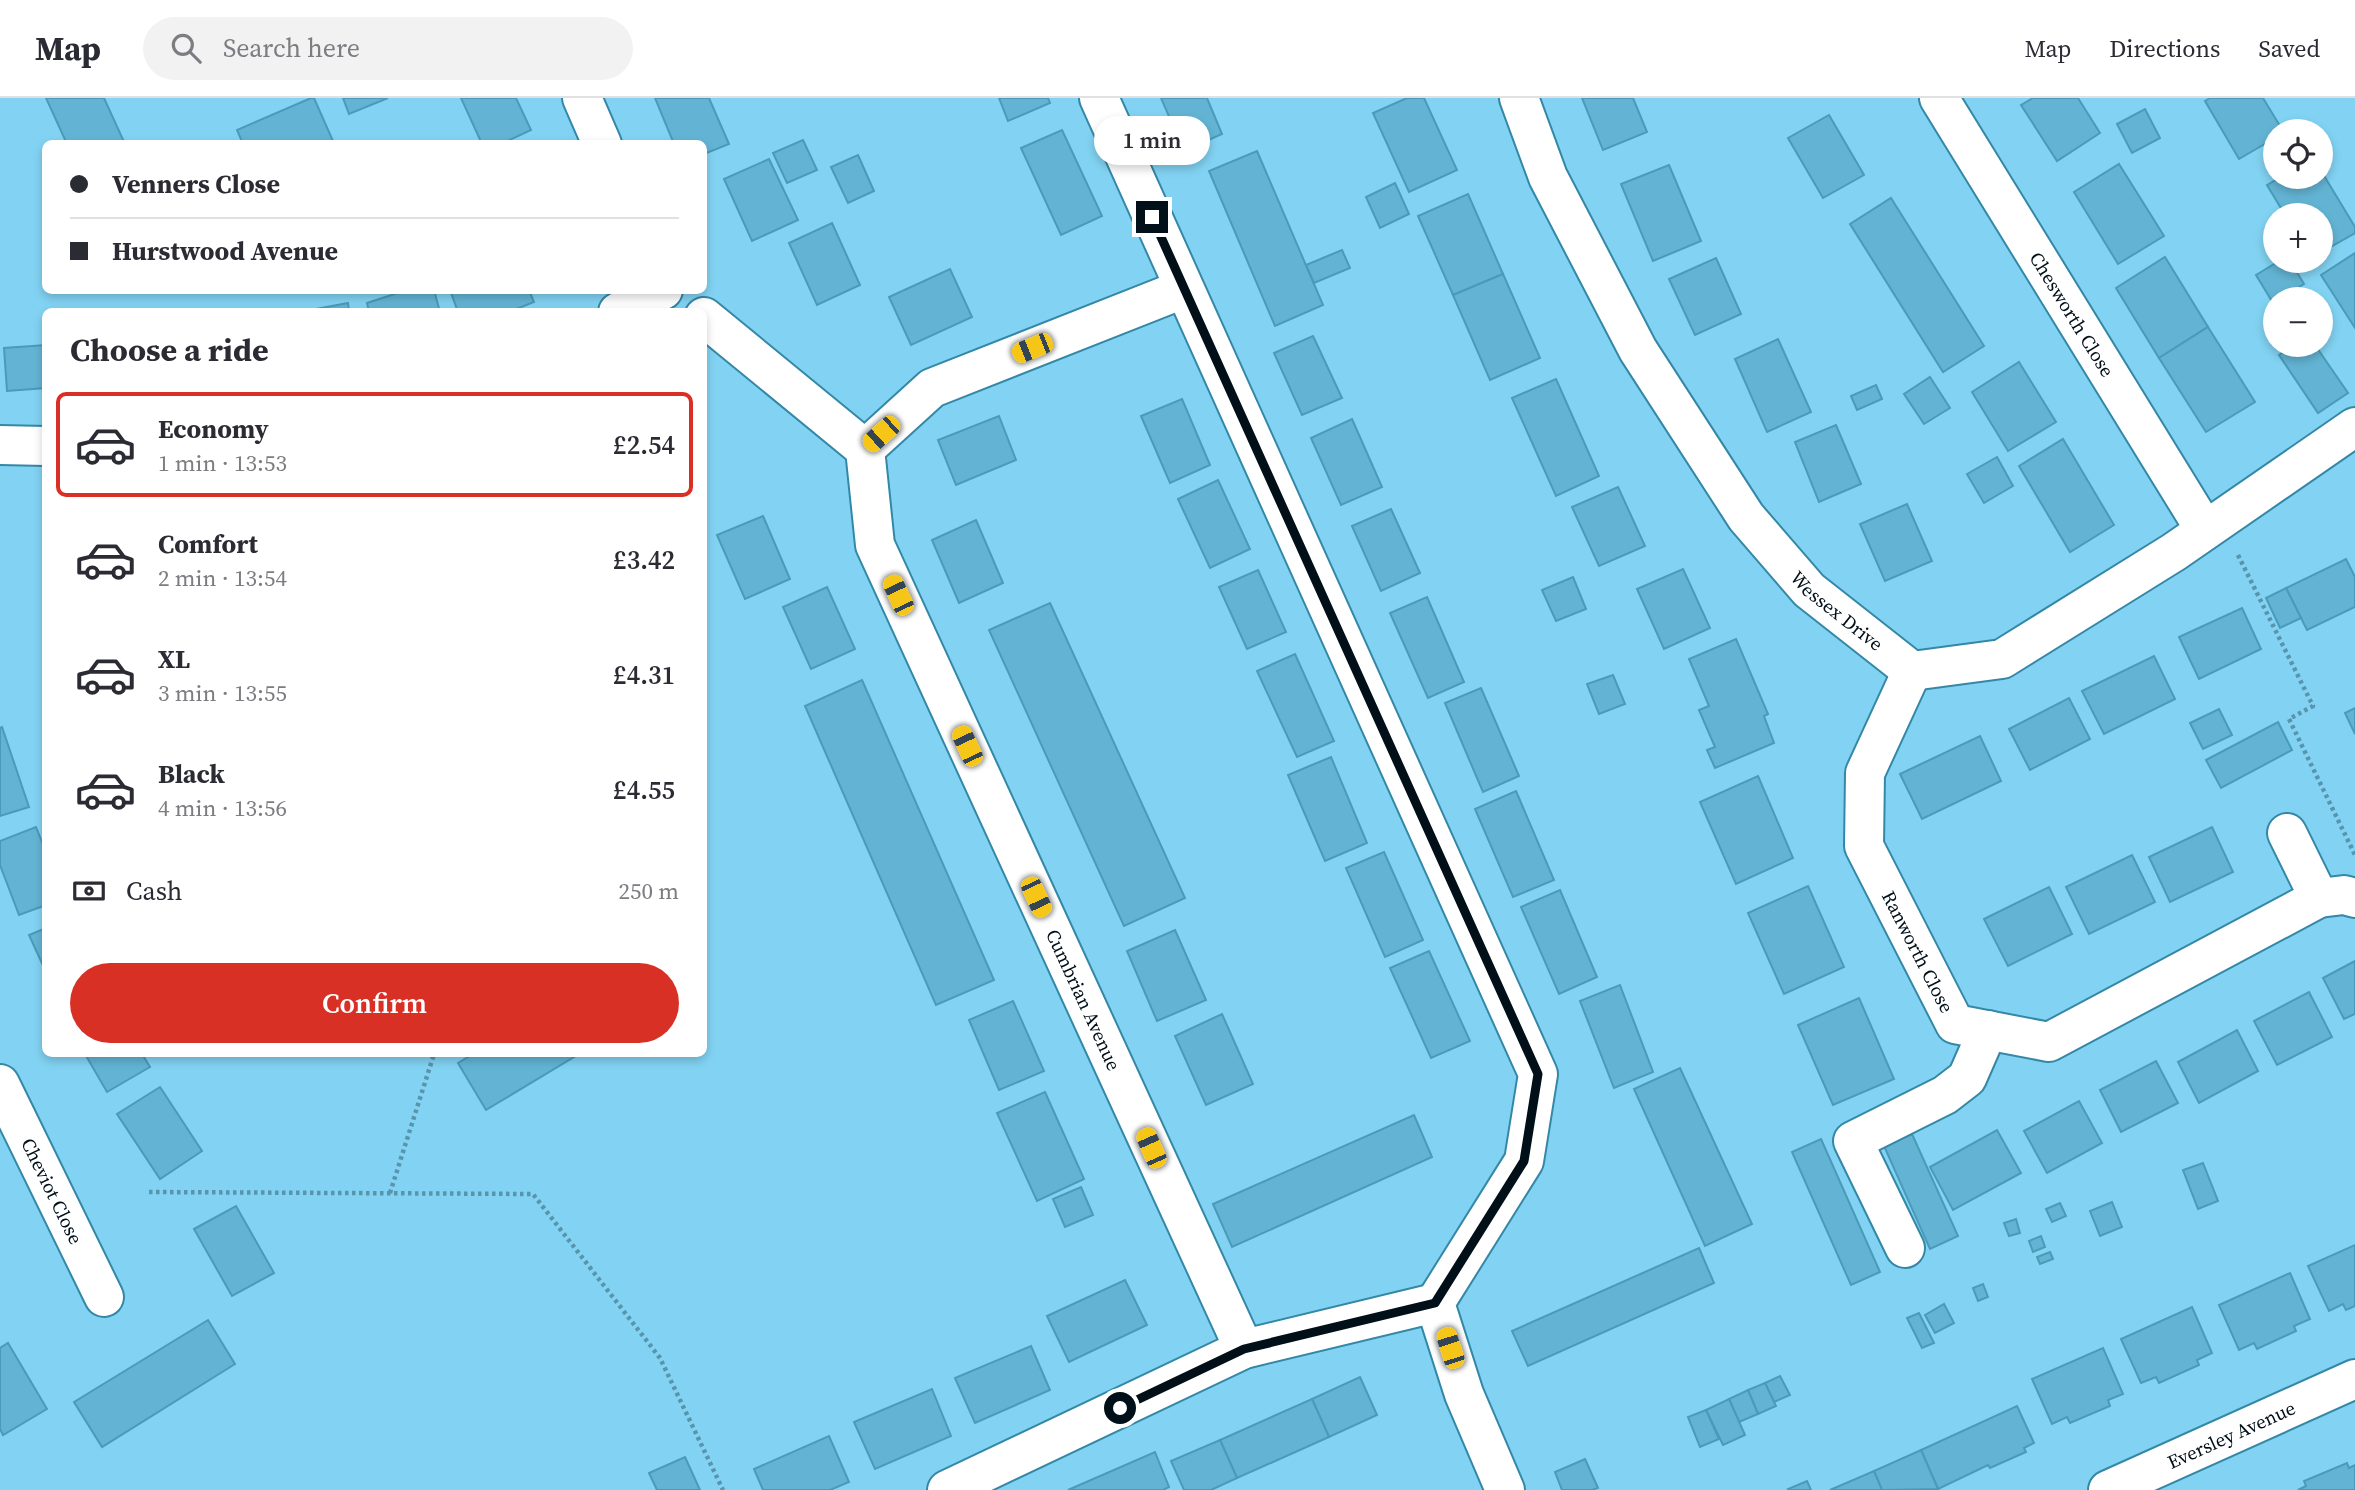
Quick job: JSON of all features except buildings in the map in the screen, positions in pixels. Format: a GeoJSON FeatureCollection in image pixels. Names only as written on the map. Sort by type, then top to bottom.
{"type":"FeatureCollection","features":[{"type":"Feature","properties":{"kind":"street"},"geometry":{"type":"LineString","coordinates":[[582,98],[600,140]]}},
{"type":"Feature","properties":{"kind":"street"},"geometry":{"type":"LineString","coordinates":[[947,1490],[1244,1349],[1435,1303],[1524,1161],[1538,1074],[1099,98]]}},
{"type":"Feature","properties":{"kind":"street","name":"Wessex Drive"},"geometry":{"type":"LineString","coordinates":[[1519,98],[1548,177],[1638,350],[1746,517],[1809,590],[1912,671]]}},
{"type":"Feature","properties":{"kind":"street","name":"Chesworth Close"},"geometry":{"type":"LineString","coordinates":[[1939,98],[2213,525]]}},
{"type":"Feature","properties":{"kind":"street"},"geometry":{"type":"LineString","coordinates":[[707,319],[864,449],[932,387],[1183,289]]}},
{"type":"Feature","properties":{"kind":"street"},"geometry":{"type":"LineString","coordinates":[[626,308],[655,294]]}},
{"type":"Feature","properties":{"kind":"street"},"geometry":{"type":"LineString","coordinates":[[677,294],[692,308]]}},
{"type":"Feature","properties":{"kind":"street"},"geometry":{"type":"LineString","coordinates":[[1912,671],[2002,659],[2351,439]]}},
{"type":"Feature","properties":{"kind":"street"},"geometry":{"type":"LineString","coordinates":[[0,445],[42,446]]}},
{"type":"Feature","properties":{"kind":"street","name":"Cumbrian Avenue"},"geometry":{"type":"LineString","coordinates":[[864,449],[875,544],[1244,1349]]}},
{"type":"Feature","properties":{"kind":"street","name":"Ranworth Close"},"geometry":{"type":"LineString","coordinates":[[1912,671],[1865,773],[1864,846],[1955,1024],[2049,1042],[2337,898],[2287,833]]}},
{"type":"Feature","properties":{"kind":"street"},"geometry":{"type":"LineString","coordinates":[[1905,1248],[1853,1141],[1945,1095],[1968,1078],[1988,1030]]}},
{"type":"Feature","properties":{"kind":"street","name":"Cheviot Close"},"geometry":{"type":"LineString","coordinates":[[0,1084],[104,1297]]}},
{"type":"Feature","properties":{"kind":"street"},"geometry":{"type":"LineString","coordinates":[[1435,1303],[1464,1394],[1505,1490]]}},
{"type":"Feature","properties":{"kind":"street","name":"Eversley Avenue"},"geometry":{"type":"LineString","coordinates":[[2108,1490],[2355,1379]]}},
{"type":"Feature","properties":{"kind":"path"},"geometry":{"type":"LineString","coordinates":[[2213,525],[2312,706],[2289,719],[2355,855]]}},
{"type":"Feature","properties":{"kind":"path"},"geometry":{"type":"LineString","coordinates":[[390,1193],[433,1057]]}},
{"type":"Feature","properties":{"kind":"path"},"geometry":{"type":"LineString","coordinates":[[149,1192],[533,1194],[660,1358],[723,1490]]}},
{"type":"Feature","properties":{"kind":"route"},"geometry":{"type":"LineString","coordinates":[[1120,1408],[1244,1349],[1435,1303],[1524,1161],[1538,1074],[1152,217]]}}]}
